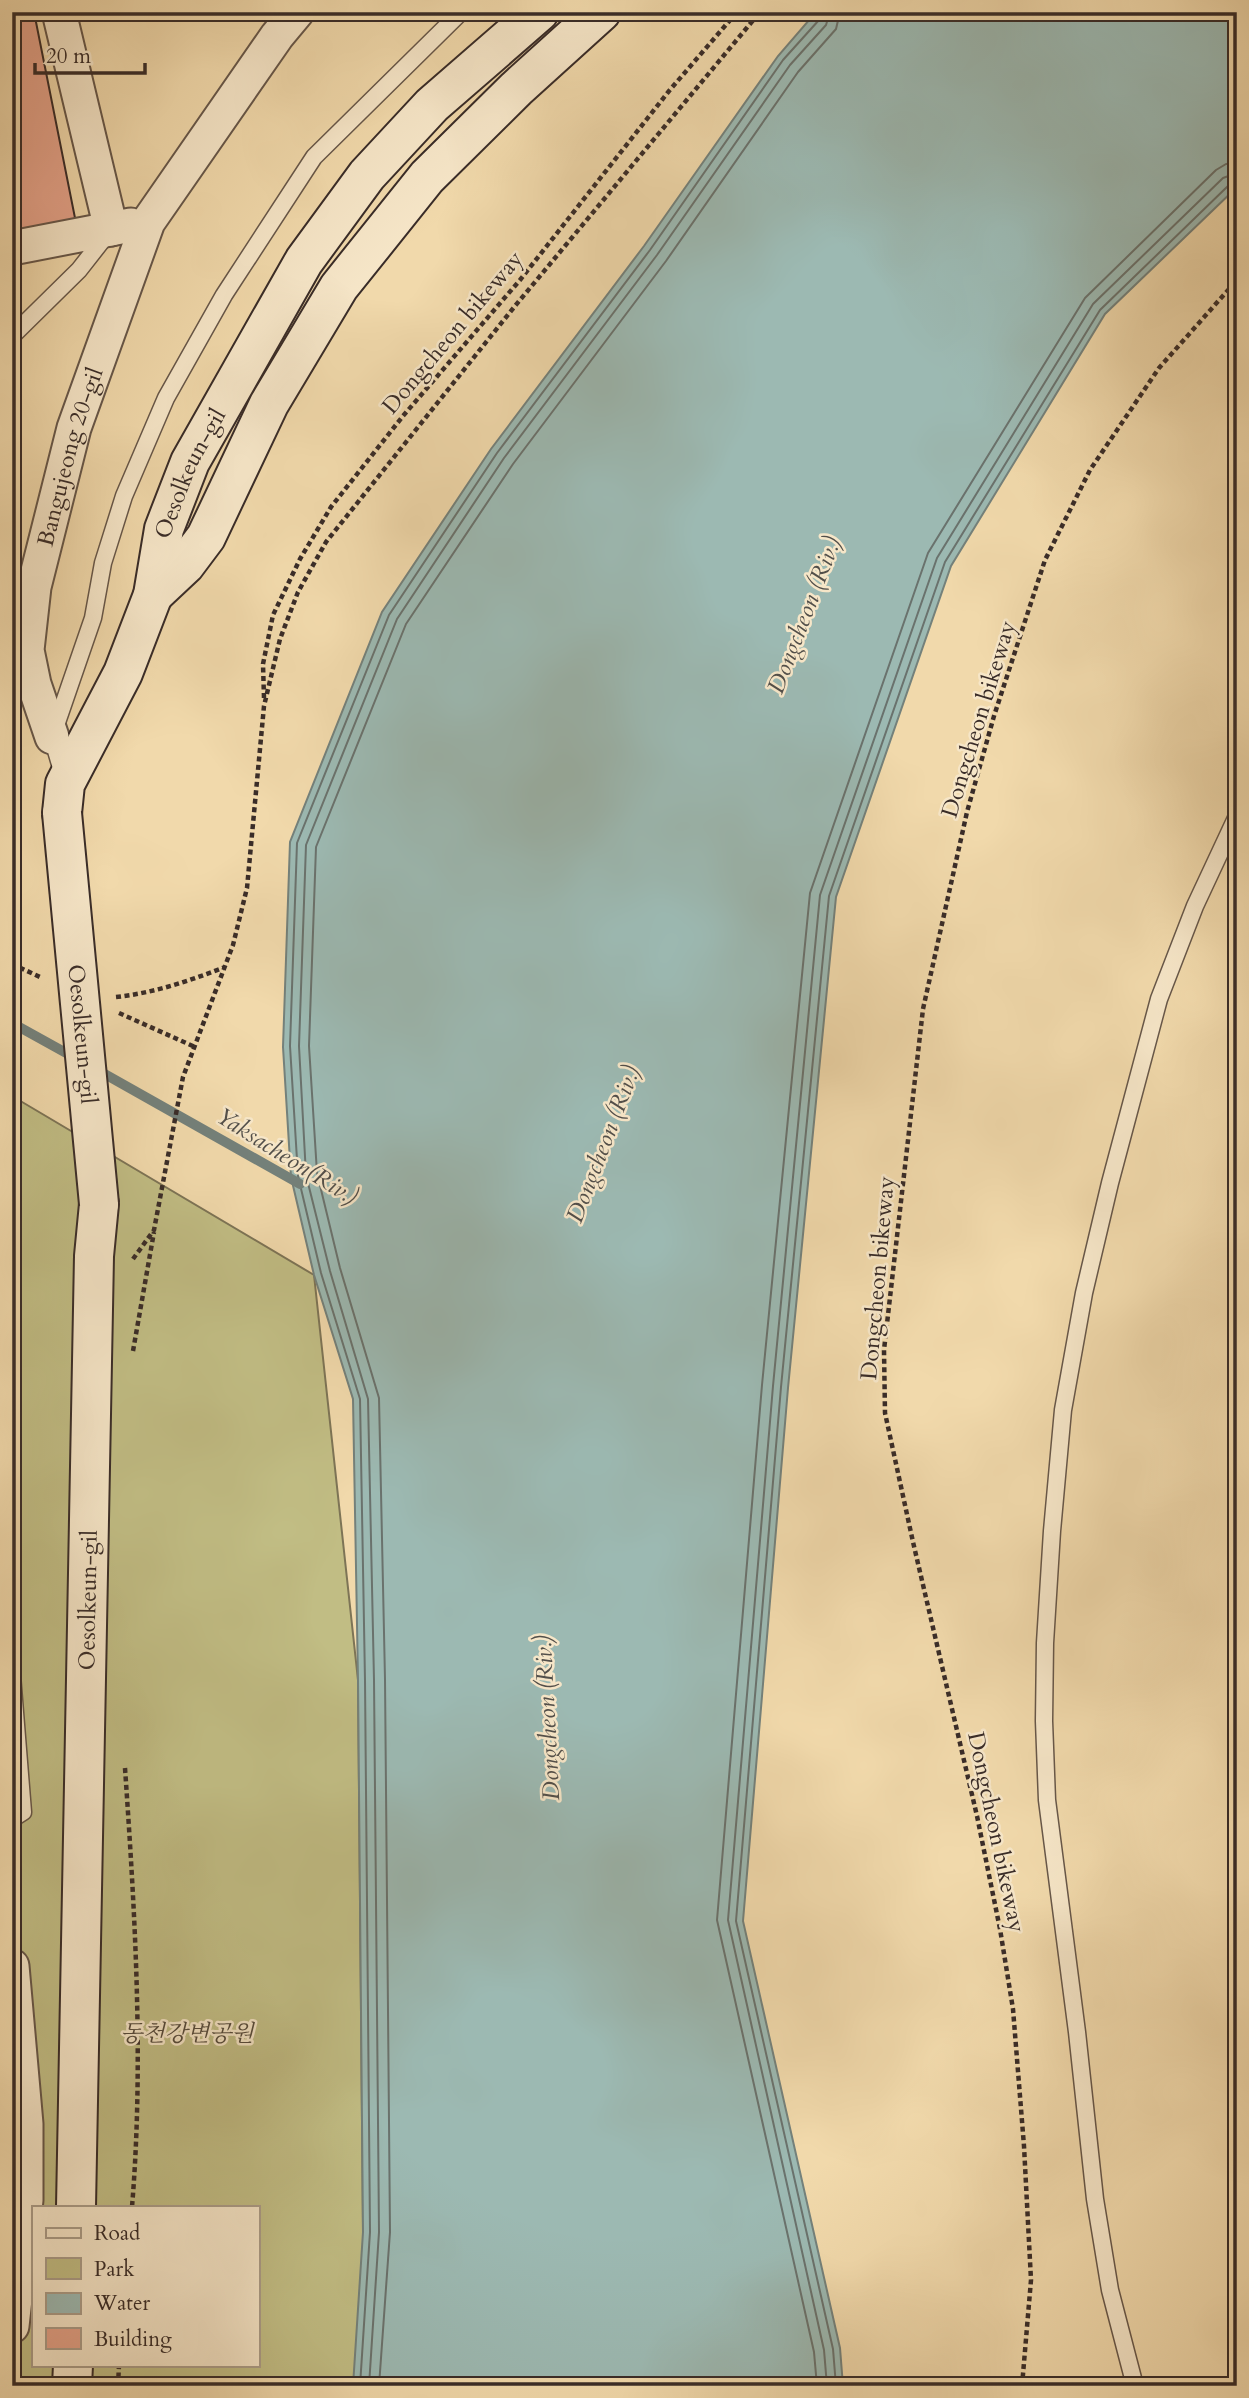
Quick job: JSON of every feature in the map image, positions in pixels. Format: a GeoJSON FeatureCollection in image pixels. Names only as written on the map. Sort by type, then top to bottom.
{"type":"FeatureCollection","features":[{"type":"Feature","properties":{"kind":"street"},"geometry":{"type":"LineString","coordinates":[[59,12],[111,229]]}},
{"type":"Feature","properties":{"kind":"street","name":"Bangujeong 20-gil"},"geometry":{"type":"LineString","coordinates":[[52,737],[34,684],[27,650],[34,587],[74,428],[148,222],[277,36],[297,12]]}},
{"type":"Feature","properties":{"kind":"street","name":"Oesolkeun-gil"},"geometry":{"type":"LineString","coordinates":[[76,2206],[94,1270],[99,1203],[64,798],[124,673],[153,595],[164,529],[190,462],[304,261],[367,174],[432,105],[538,12]]}},
{"type":"Feature","properties":{"kind":"street"},"geometry":{"type":"LineString","coordinates":[[153,595],[185,565],[206,537],[269,404],[339,287],[426,177],[516,89],[601,12]]}},
{"type":"Feature","properties":{"kind":"street"},"geometry":{"type":"LineString","coordinates":[[12,248],[148,222]]}},
{"type":"Feature","properties":{"kind":"street"},"geometry":{"type":"LineString","coordinates":[[12,1966],[26,2124],[26,2200],[20,2274],[12,2326]]}},
{"type":"Feature","properties":{"kind":"street"},"geometry":{"type":"LineString","coordinates":[[72,2386],[73,2366]]}},
{"type":"Feature","properties":{"kind":"lane"},"geometry":{"type":"LineString","coordinates":[[64,798],[52,737],[93,618],[103,563],[124,496],[166,398],[211,318],[314,157],[461,12]]}},
{"type":"Feature","properties":{"kind":"lane"},"geometry":{"type":"LineString","coordinates":[[12,336],[79,270],[111,229]]}},
{"type":"Feature","properties":{"kind":"lane"},"geometry":{"type":"LineString","coordinates":[[1136,2386],[1110,2290],[1095,2199],[1047,1800],[1045,1656],[1052,1531],[1063,1410],[1084,1293],[1110,1183],[1159,999],[1195,906],[1237,816]]}},
{"type":"Feature","properties":{"kind":"lane"},"geometry":{"type":"LineString","coordinates":[[12,1675],[23,1812],[12,1819]]}},
{"type":"Feature","properties":{"kind":"path","name":"Dongcheon bikeway"},"geometry":{"type":"LineString","coordinates":[[264,706],[262,664],[273,615],[300,559],[331,507],[403,416],[520,280],[668,91],[737,12]]}},
{"type":"Feature","properties":{"kind":"path"},"geometry":{"type":"LineString","coordinates":[[133,1353],[183,1077],[233,945],[247,888],[264,706],[284,628],[298,592],[326,542],[516,306],[760,12]]}},
{"type":"Feature","properties":{"kind":"path","name":"Dongcheon bikeway"},"geometry":{"type":"LineString","coordinates":[[1022,2386],[1031,2280],[1013,2009],[977,1816],[885,1413],[886,1337],[923,1009],[967,812],[994,716],[1041,573],[1090,470],[1159,368],[1237,280]]}},
{"type":"Feature","properties":{"kind":"path"},"geometry":{"type":"LineString","coordinates":[[107,998],[135,995],[181,984],[225,967]]}},
{"type":"Feature","properties":{"kind":"path"},"geometry":{"type":"LineString","coordinates":[[107,1007],[195,1047]]}},
{"type":"Feature","properties":{"kind":"path"},"geometry":{"type":"LineString","coordinates":[[125,1759],[137,1946],[137,2152],[132,2206]]}},
{"type":"Feature","properties":{"kind":"path"},"geometry":{"type":"LineString","coordinates":[[118,2386],[119,2366]]}},
{"type":"Feature","properties":{"kind":"green space","name":"동천강변공원"},"geometry":{"type":"Polygon","coordinates":[[[12,1096],[314,1275],[358,1680],[363,2232],[368,2386],[12,2386],[12,1096]]]}},
{"type":"Feature","properties":{"kind":"water","name":"Dongcheon (Riv.)"},"geometry":{"type":"Polygon","coordinates":[[[816,12],[1237,12],[1237,187],[1105,314],[951,566],[836,897],[788,1388],[743,1921],[840,2348],[843,2386],[353,2386],[363,2232],[353,1399],[314,1275],[291,1177],[283,1047],[290,842],[382,612],[491,449],[644,246],[778,56],[816,12]]]}},
{"type":"Feature","properties":{"kind":"building"},"geometry":{"type":"Polygon","coordinates":[[[12,12],[34,12],[77,228],[12,240],[12,12]]]}},
{"type":"Feature","properties":{"kind":"waterway","name":"Yaksacheon(Riv.)"},"geometry":{"type":"LineString","coordinates":[[12,1023],[77,1059]]}},
{"type":"Feature","properties":{"kind":"waterway","name":"Yaksacheon(Riv.)"},"geometry":{"type":"LineString","coordinates":[[94,1068],[300,1184]]}}]}
